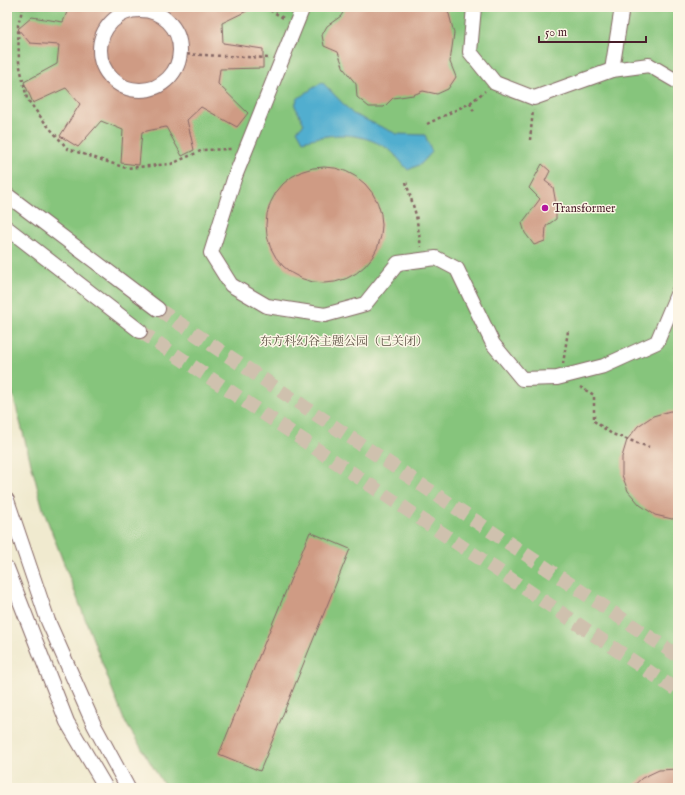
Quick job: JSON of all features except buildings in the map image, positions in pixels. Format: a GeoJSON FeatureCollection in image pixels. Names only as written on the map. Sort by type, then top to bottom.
{"type":"FeatureCollection","features":[{"type":"Feature","properties":{"kind":"street"},"geometry":{"type":"LineString","coordinates":[[303,7],[234,179],[211,253],[232,285],[267,306],[326,315],[365,304],[398,263],[436,258],[457,269],[493,344],[522,379],[562,376],[604,366],[657,342],[678,292]]}},
{"type":"Feature","properties":{"kind":"street"},"geometry":{"type":"LineString","coordinates":[[474,7],[470,52],[495,83],[534,98],[612,70],[649,65],[678,82]]}},
{"type":"Feature","properties":{"kind":"street"},"geometry":{"type":"LineString","coordinates":[[612,70],[622,7]]}},
{"type":"Feature","properties":{"kind":"street"},"geometry":{"type":"LineString","coordinates":[[139,10],[153,12],[165,18],[175,28],[180,40],[181,54],[177,68],[169,79],[158,87],[144,90],[131,89],[118,84],[105,69],[100,51],[102,39],[107,27],[116,18],[127,12],[139,10]]}},
{"type":"Feature","properties":{"kind":"street"},"geometry":{"type":"LineString","coordinates":[[7,195],[158,309]]}},
{"type":"Feature","properties":{"kind":"street"},"geometry":{"type":"LineString","coordinates":[[7,228],[140,331]]}},
{"type":"Feature","properties":{"kind":"street"},"geometry":{"type":"LineString","coordinates":[[7,500],[48,621],[94,725],[128,788]]}},
{"type":"Feature","properties":{"kind":"street"},"geometry":{"type":"LineString","coordinates":[[7,568],[67,722],[106,788]]}},
{"type":"Feature","properties":{"kind":"path"},"geometry":{"type":"LineString","coordinates":[[23,7],[18,25],[19,62],[27,99],[68,149],[126,168],[171,164],[203,150],[246,149]]}},
{"type":"Feature","properties":{"kind":"path"},"geometry":{"type":"LineString","coordinates":[[265,7],[295,26]]}},
{"type":"Feature","properties":{"kind":"path"},"geometry":{"type":"LineString","coordinates":[[181,54],[282,59]]}},
{"type":"Feature","properties":{"kind":"path"},"geometry":{"type":"LineString","coordinates":[[427,124],[470,103],[495,83]]}},
{"type":"Feature","properties":{"kind":"path"},"geometry":{"type":"LineString","coordinates":[[530,140],[534,98]]}},
{"type":"Feature","properties":{"kind":"path"},"geometry":{"type":"LineString","coordinates":[[470,103],[474,112]]}},
{"type":"Feature","properties":{"kind":"path"},"geometry":{"type":"LineString","coordinates":[[406,182],[416,215],[424,260]]}},
{"type":"Feature","properties":{"kind":"path"},"geometry":{"type":"LineString","coordinates":[[568,330],[564,351],[562,376],[594,395],[594,421],[612,434],[649,447]]}},
{"type":"Feature","properties":{"kind":"green space","name":"东方科幻谷主题公园（已关闭）"},"geometry":{"type":"Polygon","coordinates":[[[7,7],[678,7],[678,788],[166,788],[124,720],[43,509],[7,372],[7,173],[9,162],[7,155],[7,7]]]}},
{"type":"Feature","properties":{"kind":"water"},"geometry":{"type":"Polygon","coordinates":[[[322,82],[353,114],[397,134],[425,135],[432,152],[421,164],[408,170],[387,148],[376,142],[356,136],[325,136],[303,141],[297,130],[304,124],[295,106],[297,99],[322,82]]]}},
{"type":"Feature","properties":{"kind":"tunnel"},"geometry":{"type":"LineString","coordinates":[[158,309],[678,656]]}},
{"type":"Feature","properties":{"kind":"tunnel"},"geometry":{"type":"LineString","coordinates":[[140,331],[678,691]]}},
{"type":"Feature","properties":{"kind":"place","name":"Transformer"},"geometry":{"type":"Point","coordinates":[545,208]}}]}
